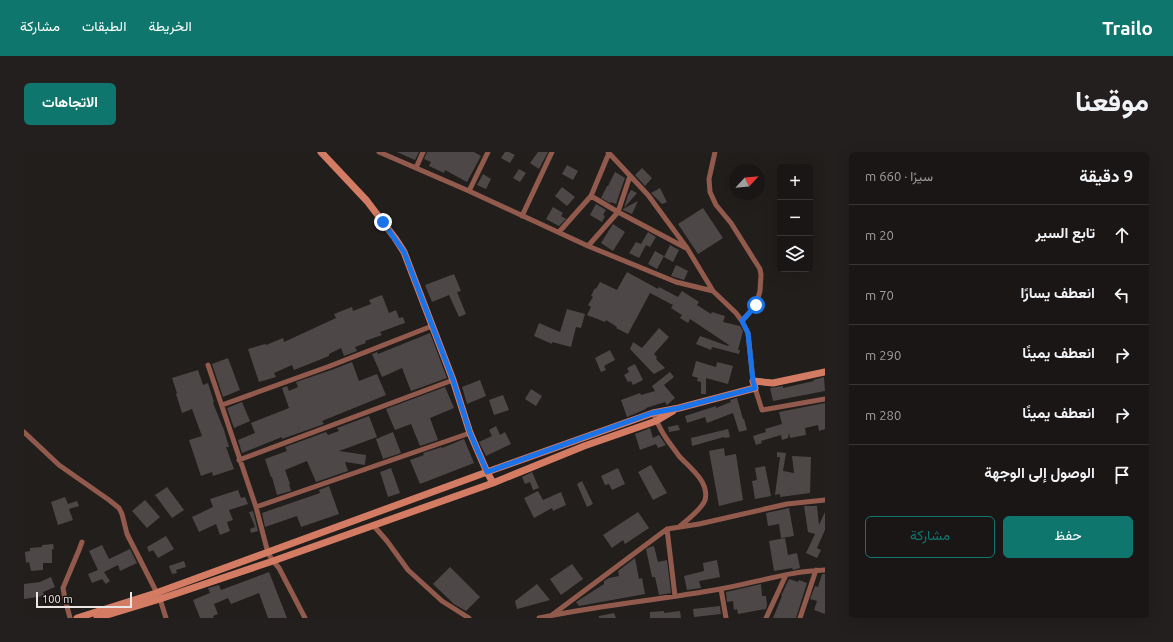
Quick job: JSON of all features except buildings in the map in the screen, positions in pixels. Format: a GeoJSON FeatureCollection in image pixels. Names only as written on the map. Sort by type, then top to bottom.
{"type":"FeatureCollection","features":[{"type":"Feature","properties":{"kind":"main road"},"geometry":{"type":"LineString","coordinates":[[321,152],[367,201],[404,252],[453,380],[470,433],[493,483]]}},
{"type":"Feature","properties":{"kind":"main road"},"geometry":{"type":"LineString","coordinates":[[158,596],[268,553],[652,413],[679,408],[755,388],[753,381],[773,383],[825,372]]}},
{"type":"Feature","properties":{"kind":"main road"},"geometry":{"type":"LineString","coordinates":[[77,618],[93,617],[273,561],[493,483],[584,446],[656,421],[679,408]]}},
{"type":"Feature","properties":{"kind":"main road"},"geometry":{"type":"LineString","coordinates":[[580,439],[584,446]]}},
{"type":"Feature","properties":{"kind":"main road"},"geometry":{"type":"LineString","coordinates":[[368,516],[373,525]]}},
{"type":"Feature","properties":{"kind":"street"},"geometry":{"type":"LineString","coordinates":[[379,152],[469,191],[588,246],[676,282],[713,291]]}},
{"type":"Feature","properties":{"kind":"street"},"geometry":{"type":"LineString","coordinates":[[416,168],[423,152]]}},
{"type":"Feature","properties":{"kind":"street"},"geometry":{"type":"LineString","coordinates":[[469,191],[488,152]]}},
{"type":"Feature","properties":{"kind":"street"},"geometry":{"type":"LineString","coordinates":[[522,216],[552,152]]}},
{"type":"Feature","properties":{"kind":"street"},"geometry":{"type":"LineString","coordinates":[[559,232],[591,196],[608,152],[648,194],[686,248],[713,291],[736,313],[742,321],[748,333],[753,381]]}},
{"type":"Feature","properties":{"kind":"street"},"geometry":{"type":"LineString","coordinates":[[715,152],[710,179],[710,192],[716,205],[731,223],[760,269],[761,275],[760,291],[756,305],[742,321]]}},
{"type":"Feature","properties":{"kind":"street"},"geometry":{"type":"LineString","coordinates":[[588,246],[618,212],[630,176]]}},
{"type":"Feature","properties":{"kind":"street"},"geometry":{"type":"LineString","coordinates":[[591,196],[686,248]]}},
{"type":"Feature","properties":{"kind":"street"},"geometry":{"type":"LineString","coordinates":[[222,405],[330,366],[432,326]]}},
{"type":"Feature","properties":{"kind":"street"},"geometry":{"type":"LineString","coordinates":[[208,364],[256,507],[268,553],[279,568],[305,618]]}},
{"type":"Feature","properties":{"kind":"street"},"geometry":{"type":"LineString","coordinates":[[239,460],[453,380]]}},
{"type":"Feature","properties":{"kind":"street"},"geometry":{"type":"LineString","coordinates":[[755,388],[762,410],[825,398]]}},
{"type":"Feature","properties":{"kind":"street"},"geometry":{"type":"LineString","coordinates":[[652,413],[666,438],[679,456],[696,474],[705,490],[706,495],[704,502],[699,509],[679,527]]}},
{"type":"Feature","properties":{"kind":"street"},"geometry":{"type":"LineString","coordinates":[[24,432],[59,464],[119,508],[127,534],[158,596],[166,618]]}},
{"type":"Feature","properties":{"kind":"street"},"geometry":{"type":"LineString","coordinates":[[256,507],[470,433]]}},
{"type":"Feature","properties":{"kind":"street"},"geometry":{"type":"LineString","coordinates":[[552,615],[667,529],[699,524],[786,504],[825,500]]}},
{"type":"Feature","properties":{"kind":"street"},"geometry":{"type":"LineString","coordinates":[[373,525],[387,541],[408,570],[442,602],[469,618]]}},
{"type":"Feature","properties":{"kind":"street"},"geometry":{"type":"LineString","coordinates":[[667,529],[675,596]]}},
{"type":"Feature","properties":{"kind":"street"},"geometry":{"type":"LineString","coordinates":[[70,618],[63,588],[82,542]]}},
{"type":"Feature","properties":{"kind":"street"},"geometry":{"type":"LineString","coordinates":[[800,618],[816,570]]}},
{"type":"Feature","properties":{"kind":"street"},"geometry":{"type":"LineString","coordinates":[[539,618],[721,589],[786,575],[825,570]]}},
{"type":"Feature","properties":{"kind":"street"},"geometry":{"type":"LineString","coordinates":[[766,618],[786,575]]}},
{"type":"Feature","properties":{"kind":"street"},"geometry":{"type":"LineString","coordinates":[[721,589],[726,618]]}},
{"type":"Feature","properties":{"kind":"route"},"geometry":{"type":"LineString","coordinates":[[383,222],[404,252],[453,380],[470,433],[487,472],[652,413],[679,408],[755,388],[748,333],[742,321],[756,305]]}}]}
